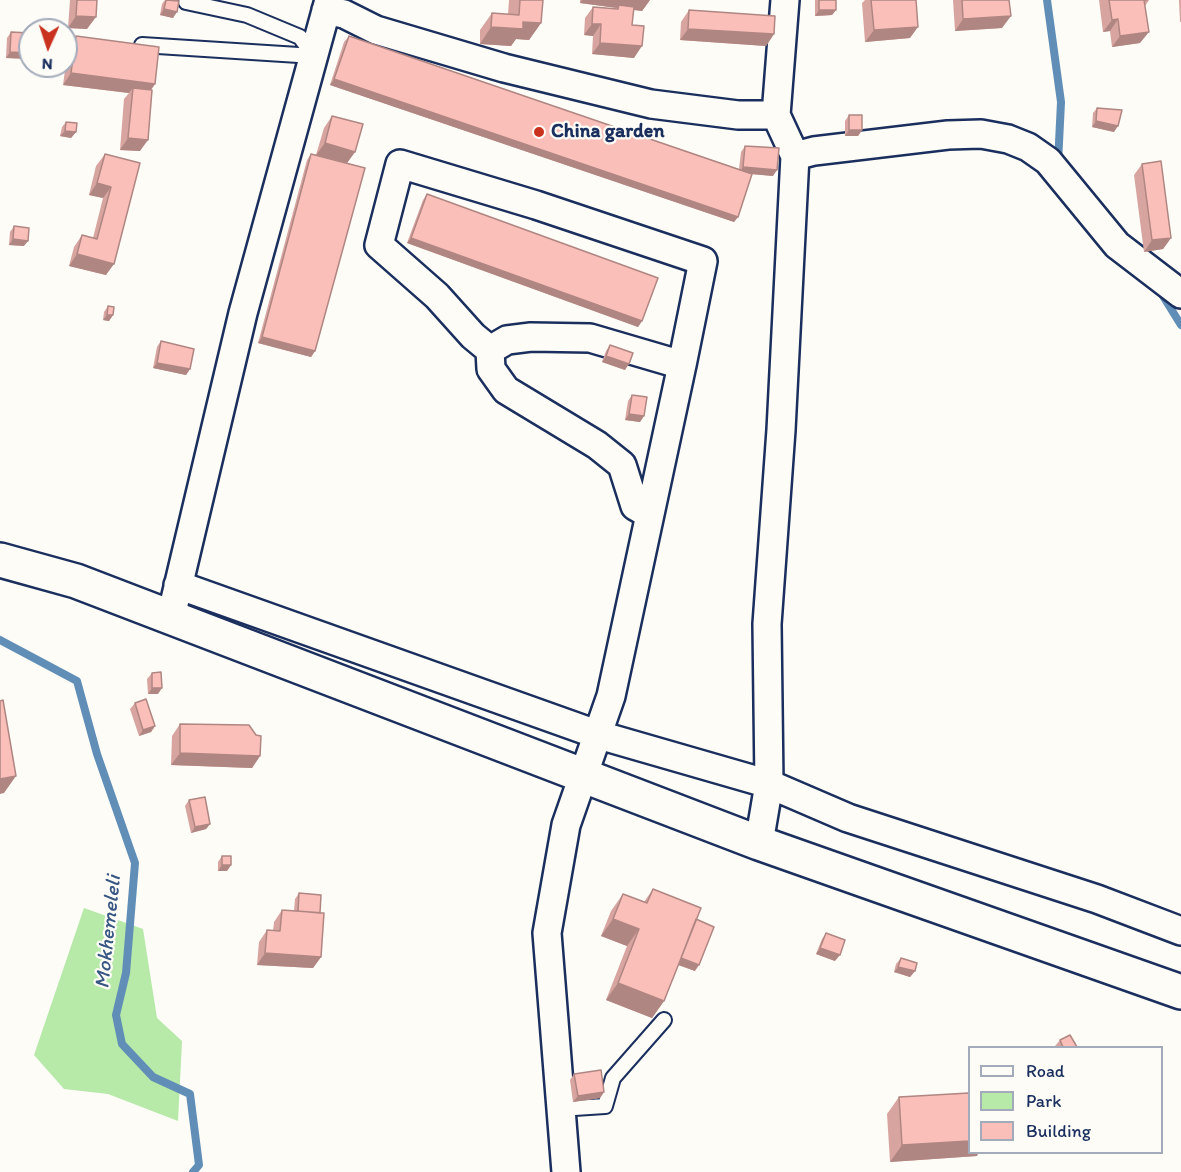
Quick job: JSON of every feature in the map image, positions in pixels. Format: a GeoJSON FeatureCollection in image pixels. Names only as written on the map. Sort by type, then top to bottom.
{"type":"FeatureCollection","features":[{"type":"Feature","properties":{"kind":"main road"},"geometry":{"type":"LineString","coordinates":[[0,560],[76,580],[175,601],[584,777],[759,843],[1181,992]]}},
{"type":"Feature","properties":{"kind":"street"},"geometry":{"type":"LineString","coordinates":[[759,843],[769,784],[767,624],[781,430],[795,156],[776,115],[785,0]]}},
{"type":"Feature","properties":{"kind":"street"},"geometry":{"type":"LineString","coordinates":[[776,115],[738,115],[651,104],[504,68],[376,30],[328,5],[243,313],[175,601],[599,735],[769,784],[848,818],[1097,899],[1181,931]]}},
{"type":"Feature","properties":{"kind":"street"},"geometry":{"type":"LineString","coordinates":[[795,156],[826,149],[948,135],[981,134],[1008,139],[1028,147],[1048,161],[1117,245],[1181,294]]}},
{"type":"Feature","properties":{"kind":"street"},"geometry":{"type":"LineString","coordinates":[[566,1172],[559,1109],[547,933],[566,825],[599,735],[610,696],[682,365],[702,261],[546,208],[400,164],[379,245],[437,296],[473,336],[490,350],[491,369],[506,390],[597,445],[622,465],[635,506],[649,514]]}},
{"type":"Feature","properties":{"kind":"street"},"geometry":{"type":"LineString","coordinates":[[490,350],[507,340],[531,337],[590,338],[682,365]]}},
{"type":"Feature","properties":{"kind":"lane"},"geometry":{"type":"LineString","coordinates":[[186,2],[247,15],[300,37],[314,56]]}},
{"type":"Feature","properties":{"kind":"lane"},"geometry":{"type":"LineString","coordinates":[[131,45],[314,56]]}},
{"type":"Feature","properties":{"kind":"lane"},"geometry":{"type":"LineString","coordinates":[[559,1109],[605,1106],[613,1078],[664,1020]]}},
{"type":"Feature","properties":{"kind":"green space"},"geometry":{"type":"Polygon","coordinates":[[[84,908],[143,929],[157,1018],[182,1041],[178,1121],[108,1094],[64,1089],[34,1055],[84,908]]]}},
{"type":"Feature","properties":{"kind":"building"},"geometry":{"type":"Polygon","coordinates":[[[77,0],[97,0],[96,17],[76,16],[77,0]]]}},
{"type":"Feature","properties":{"kind":"building"},"geometry":{"type":"Polygon","coordinates":[[[166,0],[179,1],[177,12],[164,9],[166,0]]]}},
{"type":"Feature","properties":{"kind":"building"},"geometry":{"type":"Polygon","coordinates":[[[520,0],[543,0],[541,23],[523,22],[523,29],[491,27],[492,13],[519,15],[520,0]]]}},
{"type":"Feature","properties":{"kind":"building"},"geometry":{"type":"Polygon","coordinates":[[[819,0],[836,0],[836,10],[819,10],[819,0]]]}},
{"type":"Feature","properties":{"kind":"building"},"geometry":{"type":"Polygon","coordinates":[[[871,0],[916,0],[918,27],[874,30],[871,0]]]}},
{"type":"Feature","properties":{"kind":"building"},"geometry":{"type":"Polygon","coordinates":[[[962,0],[1009,0],[1011,16],[963,19],[962,0]]]}},
{"type":"Feature","properties":{"kind":"building"},"geometry":{"type":"Polygon","coordinates":[[[1109,0],[1144,0],[1149,32],[1120,36],[1118,19],[1112,20],[1109,0]]]}},
{"type":"Feature","properties":{"kind":"building"},"geometry":{"type":"Polygon","coordinates":[[[619,5],[634,7],[632,25],[644,26],[642,46],[600,43],[601,24],[592,24],[593,7],[618,9],[619,5]]]}},
{"type":"Feature","properties":{"kind":"building"},"geometry":{"type":"Polygon","coordinates":[[[689,10],[775,16],[774,34],[688,29],[689,10]]]}},
{"type":"Feature","properties":{"kind":"building"},"geometry":{"type":"Polygon","coordinates":[[[11,32],[18,32],[18,52],[10,52],[11,32]]]}},
{"type":"Feature","properties":{"kind":"building"},"geometry":{"type":"Polygon","coordinates":[[[78,36],[159,47],[155,84],[78,74],[78,36]]]}},
{"type":"Feature","properties":{"kind":"building","name":"China garden"},"geometry":{"type":"Polygon","coordinates":[[[349,36],[752,174],[738,217],[334,79],[349,36]]]}},
{"type":"Feature","properties":{"kind":"building"},"geometry":{"type":"Polygon","coordinates":[[[133,88],[152,90],[148,140],[128,138],[133,88]]]}},
{"type":"Feature","properties":{"kind":"building"},"geometry":{"type":"Polygon","coordinates":[[[1097,108],[1122,110],[1118,126],[1096,121],[1097,108]]]}},
{"type":"Feature","properties":{"kind":"building"},"geometry":{"type":"Polygon","coordinates":[[[849,115],[862,115],[862,130],[849,130],[849,115]]]}},
{"type":"Feature","properties":{"kind":"building"},"geometry":{"type":"Polygon","coordinates":[[[332,116],[363,124],[355,152],[325,143],[332,116]]]}},
{"type":"Feature","properties":{"kind":"building"},"geometry":{"type":"Polygon","coordinates":[[[66,122],[77,123],[76,132],[65,131],[66,122]]]}},
{"type":"Feature","properties":{"kind":"building"},"geometry":{"type":"Polygon","coordinates":[[[745,146],[779,148],[777,170],[743,167],[745,146]]]}},
{"type":"Feature","properties":{"kind":"building"},"geometry":{"type":"Polygon","coordinates":[[[105,154],[140,163],[114,264],[77,254],[82,235],[97,239],[111,187],[97,183],[105,154]]]}},
{"type":"Feature","properties":{"kind":"building"},"geometry":{"type":"Polygon","coordinates":[[[311,154],[365,168],[315,351],[262,337],[311,154]]]}},
{"type":"Feature","properties":{"kind":"building"},"geometry":{"type":"Polygon","coordinates":[[[1161,161],[1171,238],[1152,240],[1142,164],[1161,161]]]}},
{"type":"Feature","properties":{"kind":"building"},"geometry":{"type":"Polygon","coordinates":[[[427,194],[658,278],[642,321],[411,238],[427,194]]]}},
{"type":"Feature","properties":{"kind":"building"},"geometry":{"type":"Polygon","coordinates":[[[14,226],[29,228],[28,241],[13,239],[14,226]]]}},
{"type":"Feature","properties":{"kind":"building"},"geometry":{"type":"Polygon","coordinates":[[[108,306],[114,307],[113,315],[107,315],[108,306]]]}},
{"type":"Feature","properties":{"kind":"building"},"geometry":{"type":"Polygon","coordinates":[[[161,341],[194,349],[190,369],[157,363],[161,341]]]}},
{"type":"Feature","properties":{"kind":"building"},"geometry":{"type":"Polygon","coordinates":[[[610,345],[633,353],[629,364],[606,356],[610,345]]]}},
{"type":"Feature","properties":{"kind":"building"},"geometry":{"type":"Polygon","coordinates":[[[632,395],[647,397],[644,416],[629,414],[632,395]]]}},
{"type":"Feature","properties":{"kind":"building"},"geometry":{"type":"Polygon","coordinates":[[[161,672],[162,688],[152,688],[152,673],[161,672]]]}},
{"type":"Feature","properties":{"kind":"building"},"geometry":{"type":"Polygon","coordinates":[[[146,699],[155,726],[143,730],[135,703],[146,699]]]}},
{"type":"Feature","properties":{"kind":"building"},"geometry":{"type":"Polygon","coordinates":[[[3,700],[16,776],[0,779],[0,701],[3,700]]]}},
{"type":"Feature","properties":{"kind":"building"},"geometry":{"type":"Polygon","coordinates":[[[180,724],[249,725],[256,735],[261,736],[260,756],[180,753],[180,724]]]}},
{"type":"Feature","properties":{"kind":"building"},"geometry":{"type":"Polygon","coordinates":[[[205,797],[210,824],[195,827],[189,800],[205,797]]]}},
{"type":"Feature","properties":{"kind":"building"},"geometry":{"type":"Polygon","coordinates":[[[222,856],[231,856],[231,865],[222,865],[222,856]]]}},
{"type":"Feature","properties":{"kind":"building"},"geometry":{"type":"Polygon","coordinates":[[[653,889],[701,908],[664,1001],[618,983],[639,929],[613,919],[623,894],[647,903],[653,889]]]}},
{"type":"Feature","properties":{"kind":"building"},"geometry":{"type":"Polygon","coordinates":[[[299,893],[321,895],[320,913],[298,911],[299,893]]]}},
{"type":"Feature","properties":{"kind":"building"},"geometry":{"type":"Polygon","coordinates":[[[282,910],[324,913],[321,957],[265,953],[267,930],[280,931],[282,910]]]}},
{"type":"Feature","properties":{"kind":"building"},"geometry":{"type":"Polygon","coordinates":[[[696,919],[714,927],[699,965],[681,958],[696,919]]]}},
{"type":"Feature","properties":{"kind":"building"},"geometry":{"type":"Polygon","coordinates":[[[826,933],[845,940],[840,955],[820,948],[826,933]]]}},
{"type":"Feature","properties":{"kind":"building"},"geometry":{"type":"Polygon","coordinates":[[[901,958],[917,963],[915,971],[898,967],[901,958]]]}},
{"type":"Feature","properties":{"kind":"building"},"geometry":{"type":"Polygon","coordinates":[[[1070,1035],[1076,1046],[1063,1046],[1060,1040],[1070,1035]]]}},
{"type":"Feature","properties":{"kind":"building"},"geometry":{"type":"Polygon","coordinates":[[[601,1070],[604,1092],[578,1096],[574,1074],[601,1070]]]}},
{"type":"Feature","properties":{"kind":"building"},"geometry":{"type":"Polygon","coordinates":[[[968,1093],[968,1141],[902,1145],[899,1097],[968,1093]]]}},
{"type":"Feature","properties":{"kind":"waterway"},"geometry":{"type":"LineString","coordinates":[[1047,0],[1061,102],[1058,163]]}},
{"type":"Feature","properties":{"kind":"waterway"},"geometry":{"type":"LineString","coordinates":[[1158,288],[1181,325]]}},
{"type":"Feature","properties":{"kind":"waterway","name":"Mokhemeleli"},"geometry":{"type":"LineString","coordinates":[[0,640],[77,681],[97,754],[135,863],[126,973],[116,1015],[122,1044],[153,1077],[190,1094],[199,1165],[193,1172]]}},
{"type":"Feature","properties":{"kind":"place","name":"China garden"},"geometry":{"type":"Point","coordinates":[539,132]}}]}
